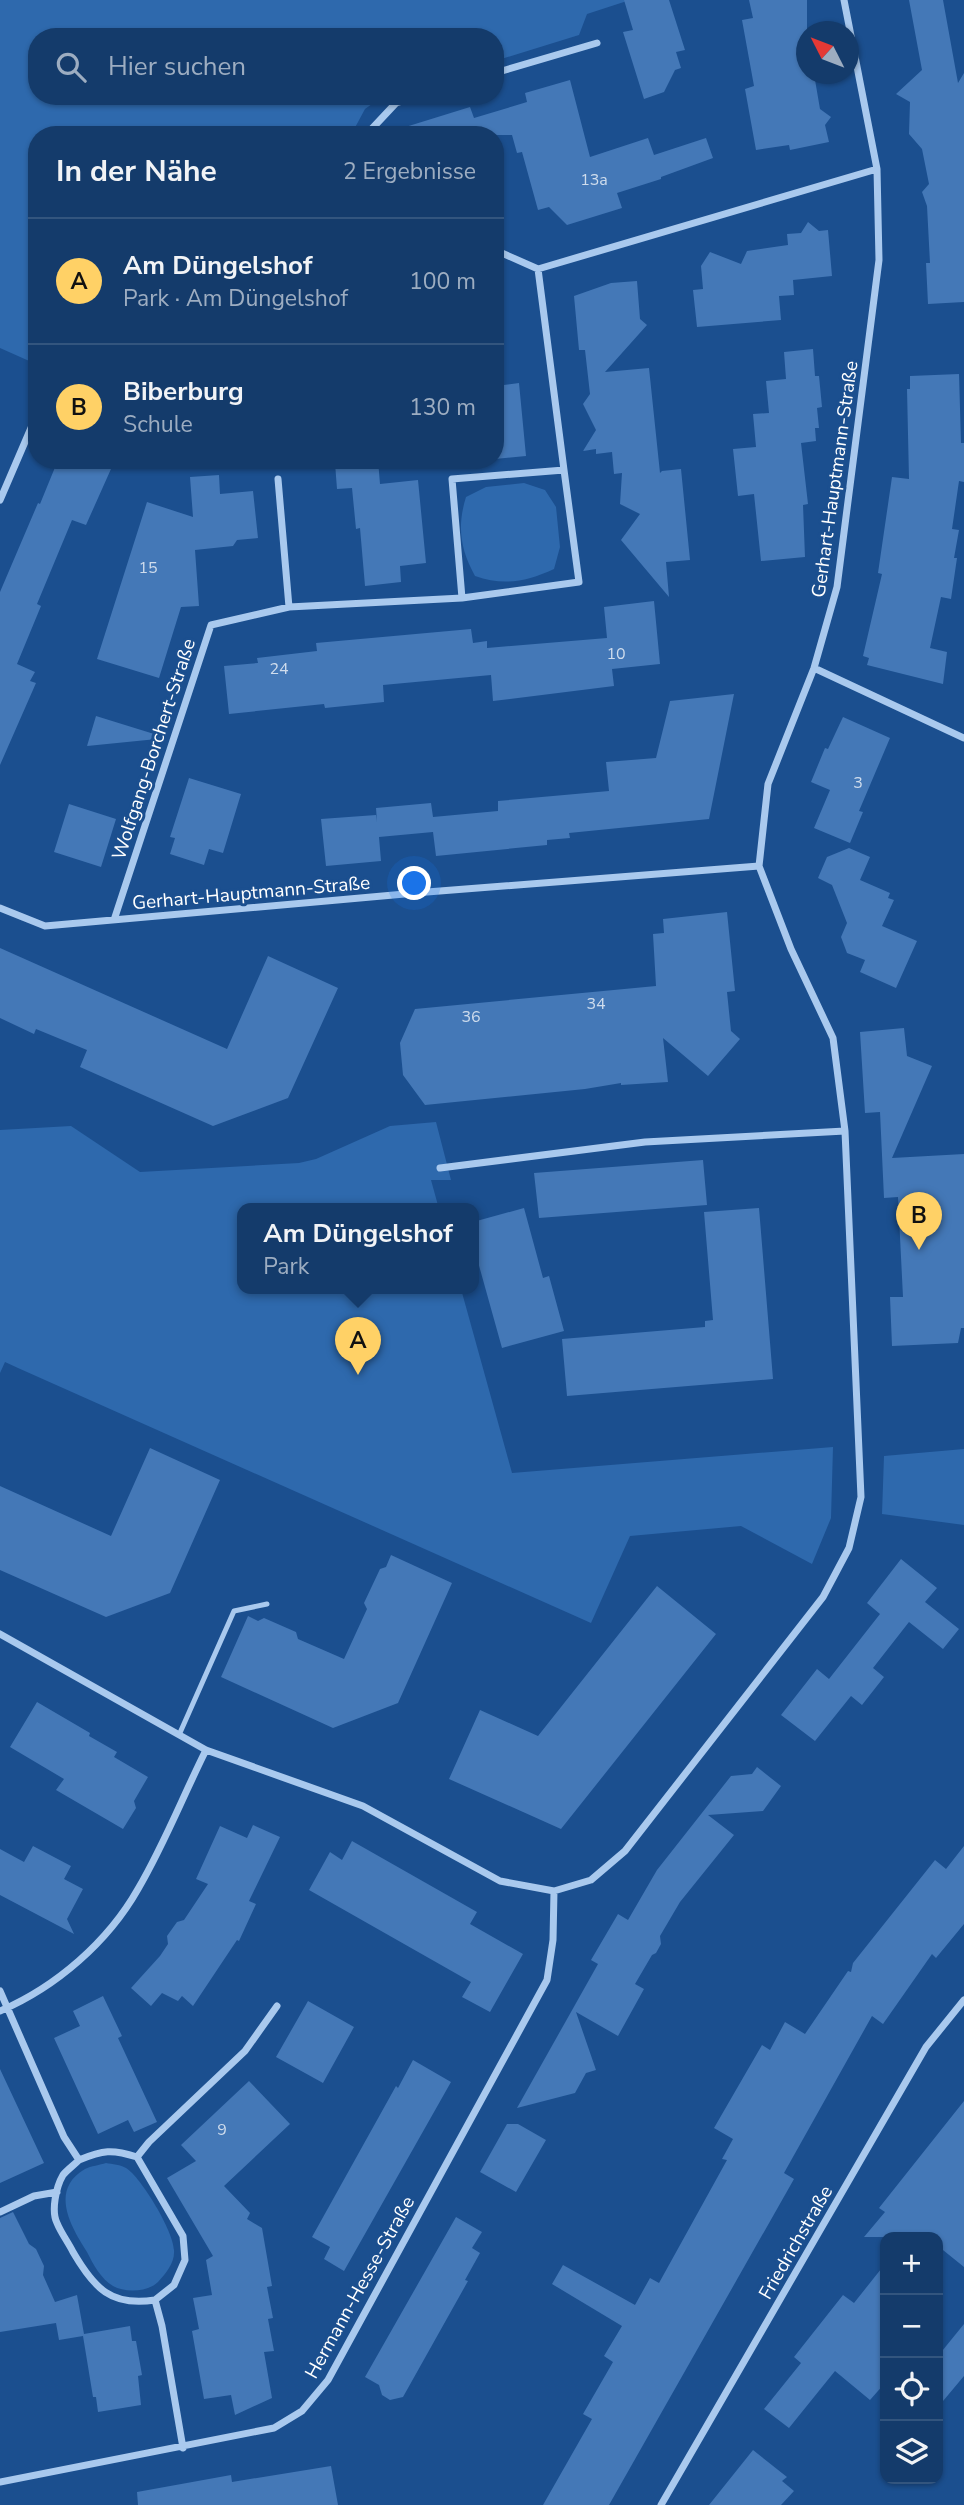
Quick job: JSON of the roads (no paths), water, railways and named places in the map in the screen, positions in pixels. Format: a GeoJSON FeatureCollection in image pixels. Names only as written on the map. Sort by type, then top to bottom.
{"type":"FeatureCollection","features":[{"type":"Feature","properties":{"kind":"street","name":"Gerhart-Hauptmann-Straße"},"geometry":{"type":"LineString","coordinates":[[554,1891],[591,1880],[625,1851],[823,1597],[849,1548],[861,1497],[845,1131],[833,1038],[791,948],[759,866],[768,784],[814,668],[837,587],[879,260],[877,169],[844,0]]}},
{"type":"Feature","properties":{"kind":"street"},"geometry":{"type":"LineString","coordinates":[[504,70],[597,43]]}},
{"type":"Feature","properties":{"kind":"street"},"geometry":{"type":"LineString","coordinates":[[374,126],[394,105]]}},
{"type":"Feature","properties":{"kind":"street"},"geometry":{"type":"LineString","coordinates":[[504,254],[538,269],[877,169]]}},
{"type":"Feature","properties":{"kind":"street","name":"Wolfgang-Borchert-Straße"},"geometry":{"type":"LineString","coordinates":[[114,920],[211,625],[289,607],[462,598],[579,582],[538,269]]}},
{"type":"Feature","properties":{"kind":"street"},"geometry":{"type":"LineString","coordinates":[[0,500],[28,435]]}},
{"type":"Feature","properties":{"kind":"street"},"geometry":{"type":"LineString","coordinates":[[462,598],[452,479],[564,470]]}},
{"type":"Feature","properties":{"kind":"street"},"geometry":{"type":"LineString","coordinates":[[278,480],[289,607]]}},
{"type":"Feature","properties":{"kind":"street"},"geometry":{"type":"LineString","coordinates":[[814,668],[964,738]]}},
{"type":"Feature","properties":{"kind":"street","name":"Gerhart-Hauptmann-Straße"},"geometry":{"type":"LineString","coordinates":[[0,908],[45,926],[759,866]]}},
{"type":"Feature","properties":{"kind":"street"},"geometry":{"type":"LineString","coordinates":[[440,1168],[645,1142],[845,1131]]}},
{"type":"Feature","properties":{"kind":"street"},"geometry":{"type":"LineString","coordinates":[[0,1634],[206,1750],[363,1806],[500,1881],[554,1891]]}},
{"type":"Feature","properties":{"kind":"street"},"geometry":{"type":"LineString","coordinates":[[0,2011],[45,1987],[79,1961],[113,1924],[138,1891],[206,1750]]}},
{"type":"Feature","properties":{"kind":"street","name":"Hermann-Hesse-Straße"},"geometry":{"type":"LineString","coordinates":[[0,2482],[274,2428],[302,2411],[328,2380],[547,1980],[554,1940],[554,1891]]}},
{"type":"Feature","properties":{"kind":"street"},"geometry":{"type":"LineString","coordinates":[[0,1991],[64,2137],[79,2160]]}},
{"type":"Feature","properties":{"kind":"street","name":"Friedrichstraße"},"geometry":{"type":"LineString","coordinates":[[661,2505],[926,2047],[964,2000]]}},
{"type":"Feature","properties":{"kind":"street"},"geometry":{"type":"LineString","coordinates":[[137,2157],[149,2142],[245,2051],[277,2007]]}},
{"type":"Feature","properties":{"kind":"street"},"geometry":{"type":"LineString","coordinates":[[100,2151],[121,2152],[137,2157],[183,2236],[185,2260],[174,2286],[155,2300],[138,2303],[104,2293],[87,2275],[55,2221],[57,2192],[63,2175],[79,2160],[100,2151]]}},
{"type":"Feature","properties":{"kind":"street"},"geometry":{"type":"LineString","coordinates":[[0,2211],[34,2196],[57,2192]]}},
{"type":"Feature","properties":{"kind":"street"},"geometry":{"type":"LineString","coordinates":[[155,2300],[183,2448]]}},
{"type":"Feature","properties":{"kind":"lane"},"geometry":{"type":"LineString","coordinates":[[179,1735],[234,1611],[267,1604]]}},
{"type":"Feature","properties":{"kind":"place","name":"Biberburg"},"geometry":{"type":"Point","coordinates":[919,1250]}},
{"type":"Feature","properties":{"kind":"place","name":"Am Düngelshof"},"geometry":{"type":"Point","coordinates":[358,1375]}}]}
